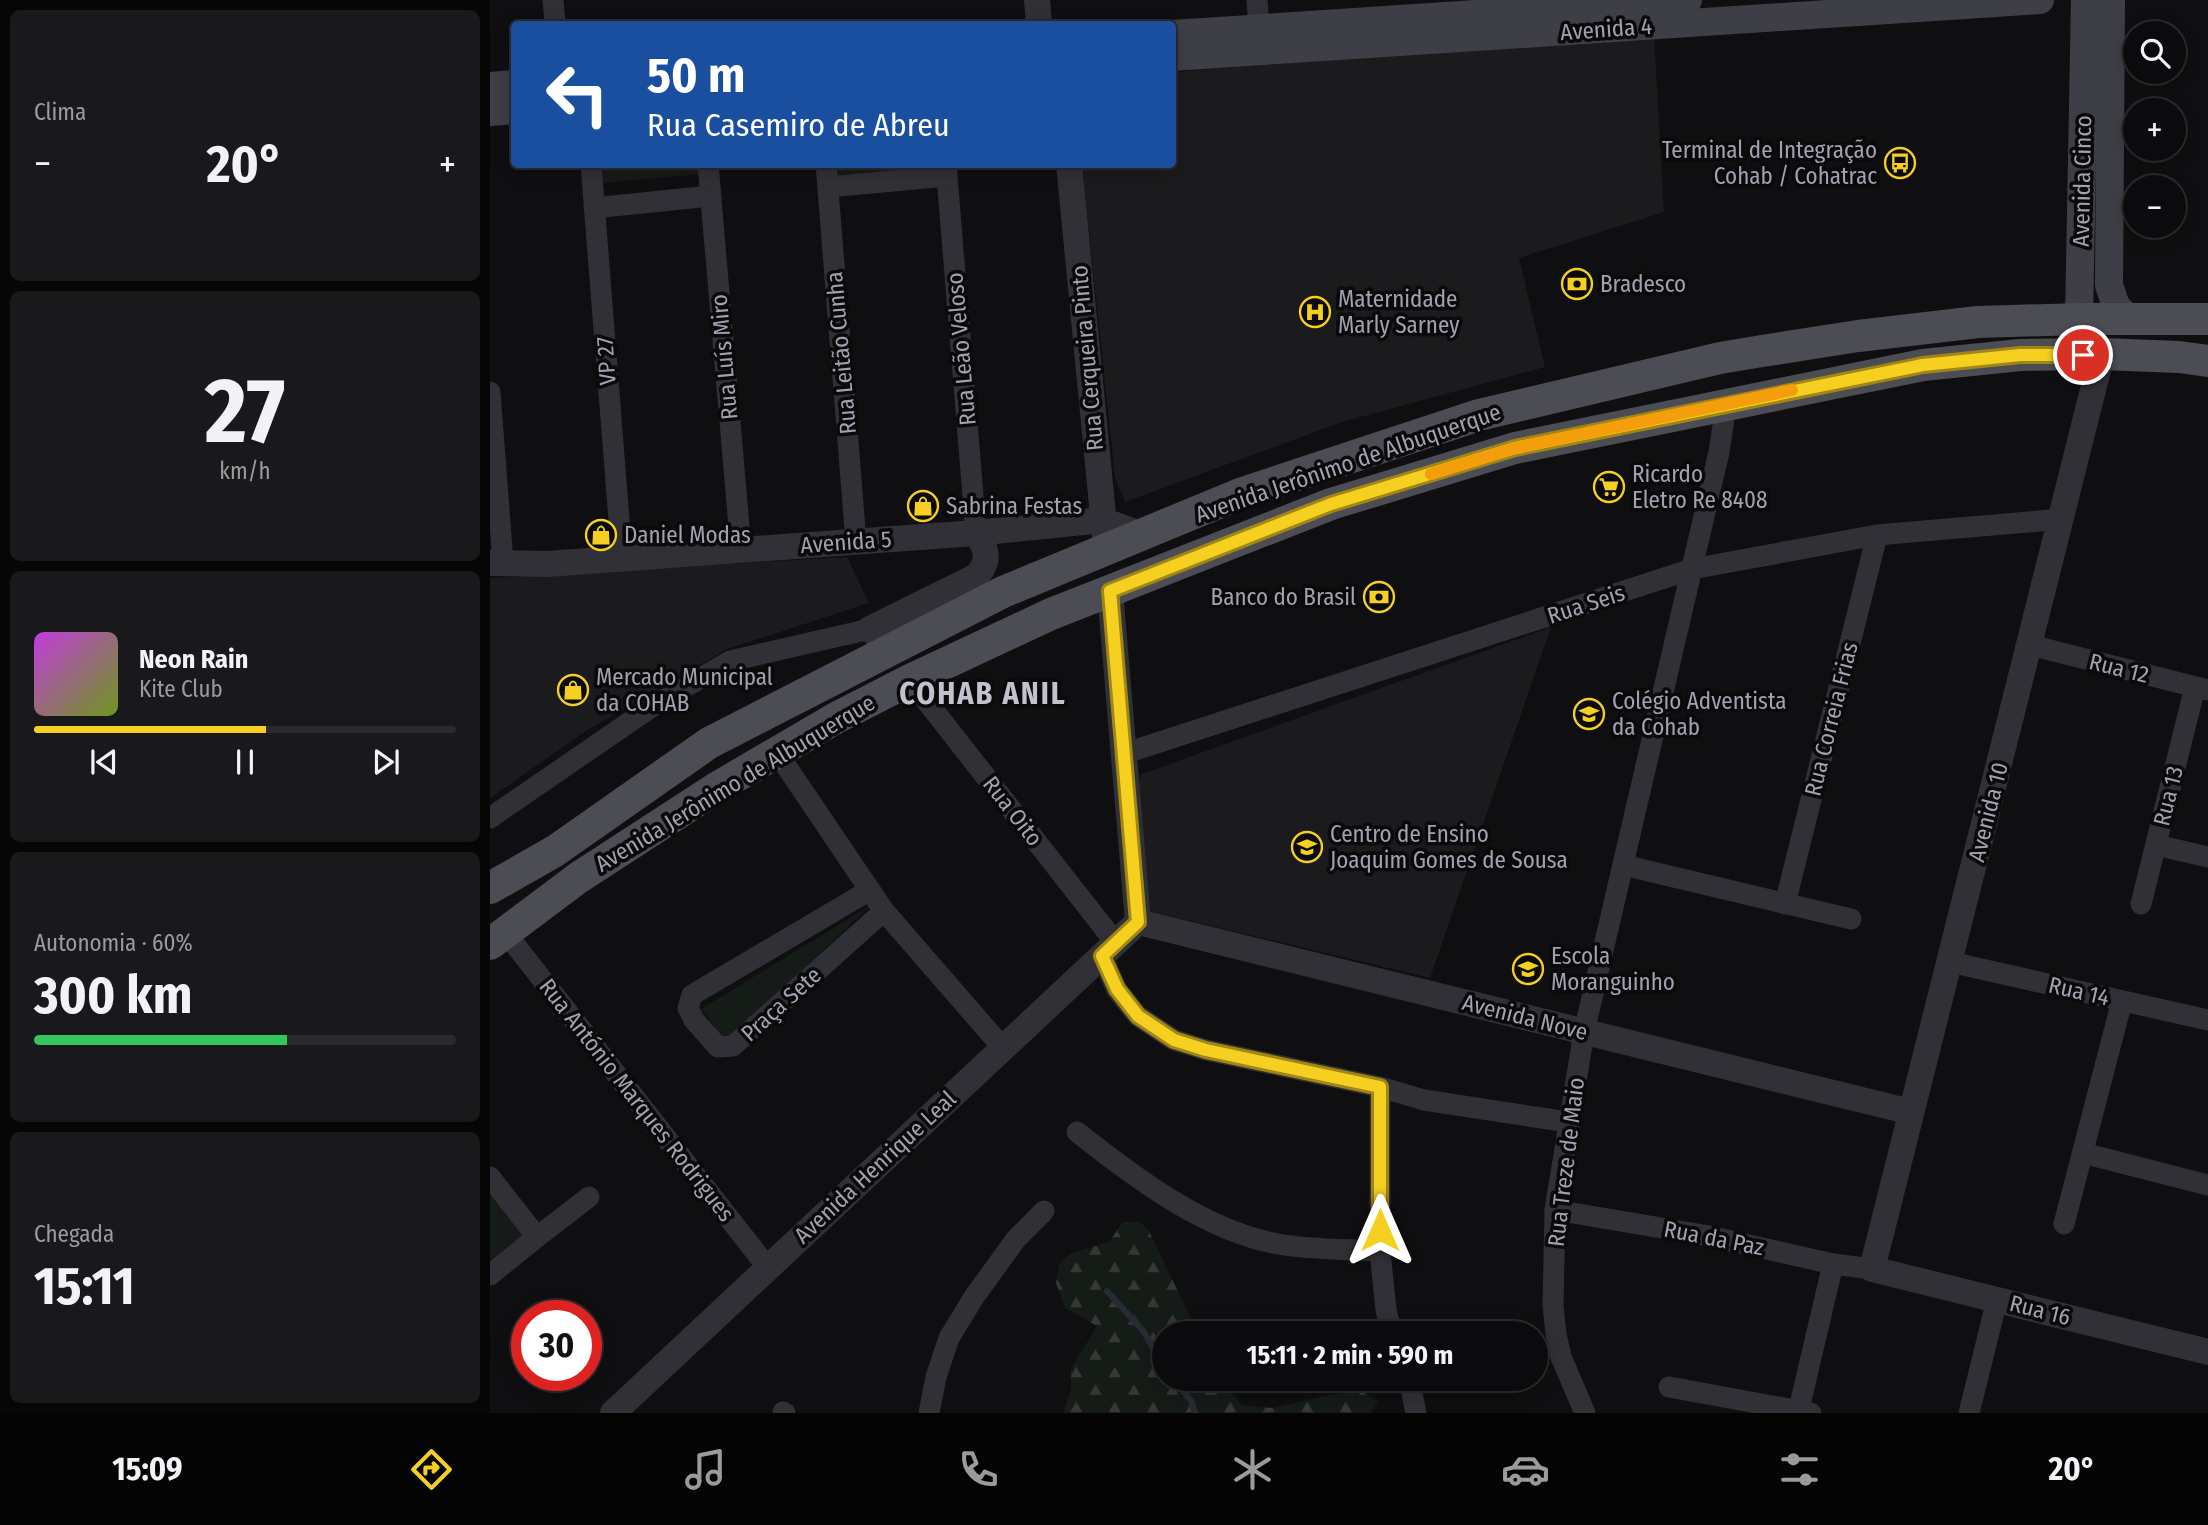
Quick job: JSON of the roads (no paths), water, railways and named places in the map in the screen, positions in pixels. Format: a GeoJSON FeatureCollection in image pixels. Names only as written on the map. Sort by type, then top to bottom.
{"type":"FeatureCollection","features":[{"type":"Feature","properties":{"kind":"main road","name":"Avenida 4"},"geometry":{"type":"LineString","coordinates":[[1176,57],[1579,19],[1649,9],[1688,0]]}},
{"type":"Feature","properties":{"kind":"main road","name":"Avenida 4"},"geometry":{"type":"LineString","coordinates":[[1649,9],[2040,0]]}},
{"type":"Feature","properties":{"kind":"main road","name":"Avenida Cinco"},"geometry":{"type":"LineString","coordinates":[[2079,319],[2085,0]]}},
{"type":"Feature","properties":{"kind":"main road","name":"Avenida Cinco"},"geometry":{"type":"LineString","coordinates":[[2111,0],[2109,285],[2116,306],[2130,319]]}},
{"type":"Feature","properties":{"kind":"main road","name":"Avenida 4"},"geometry":{"type":"LineString","coordinates":[[1176,34],[1259,28],[1579,19]]}},
{"type":"Feature","properties":{"kind":"main road"},"geometry":{"type":"LineString","coordinates":[[490,86],[511,85]]}},
{"type":"Feature","properties":{"kind":"main road"},"geometry":{"type":"LineString","coordinates":[[490,112],[511,110]]}},
{"type":"Feature","properties":{"kind":"main road","name":"Avenida Jerônimo de Albuquerque"},"geometry":{"type":"LineString","coordinates":[[490,888],[555,850],[709,743],[877,642],[1107,551],[1240,494],[1479,415],[1772,349],[1871,334],[1978,323],[2079,319],[2208,319]]}},
{"type":"Feature","properties":{"kind":"main road"},"geometry":{"type":"LineString","coordinates":[[2079,319],[2087,338],[2102,354]]}},
{"type":"Feature","properties":{"kind":"main road","name":"Avenida Jerônimo de Albuquerque"},"geometry":{"type":"LineString","coordinates":[[498,938],[578,878],[718,787],[836,718],[1051,614],[1331,504],[1502,452],[1923,365],[2020,355],[2102,354],[2208,361]]}},
{"type":"Feature","properties":{"kind":"street"},"geometry":{"type":"LineString","coordinates":[[553,0],[555,21]]}},
{"type":"Feature","properties":{"kind":"street"},"geometry":{"type":"LineString","coordinates":[[1037,0],[1039,21]]}},
{"type":"Feature","properties":{"kind":"street"},"geometry":{"type":"LineString","coordinates":[[1055,0],[1057,21]]}},
{"type":"Feature","properties":{"kind":"street"},"geometry":{"type":"LineString","coordinates":[[1257,0],[1259,28]]}},
{"type":"Feature","properties":{"kind":"street","name":"VP 27"},"geometry":{"type":"LineString","coordinates":[[591,168],[622,558]]}},
{"type":"Feature","properties":{"kind":"street","name":"Rua Luís Miro"},"geometry":{"type":"LineString","coordinates":[[708,168],[741,550]]}},
{"type":"Feature","properties":{"kind":"street","name":"Rua Leitão Cunha"},"geometry":{"type":"LineString","coordinates":[[826,168],[856,542]]}},
{"type":"Feature","properties":{"kind":"street","name":"Rua Cerqueira Pinto"},"geometry":{"type":"LineString","coordinates":[[1069,168],[1107,551]]}},
{"type":"Feature","properties":{"kind":"street"},"geometry":{"type":"LineString","coordinates":[[828,187],[946,170]]}},
{"type":"Feature","properties":{"kind":"street","name":"Rua Leão Veloso"},"geometry":{"type":"LineString","coordinates":[[946,170],[976,534]]}},
{"type":"Feature","properties":{"kind":"street"},"geometry":{"type":"LineString","coordinates":[[594,208],[710,197]]}},
{"type":"Feature","properties":{"kind":"street","name":"Avenida 10"},"geometry":{"type":"LineString","coordinates":[[1872,1269],[2102,354]]}},
{"type":"Feature","properties":{"kind":"street"},"geometry":{"type":"LineString","coordinates":[[490,392],[494,566]]}},
{"type":"Feature","properties":{"kind":"street","name":"Rua Treze de Maio"},"geometry":{"type":"LineString","coordinates":[[1585,1413],[1561,1357],[1556,1334],[1553,1305],[1555,1210],[1584,1032],[1719,452],[1724,405]]}},
{"type":"Feature","properties":{"kind":"street","name":"Rua Seis"},"geometry":{"type":"LineString","coordinates":[[1123,754],[1692,569],[1877,535],[2062,519]]}},
{"type":"Feature","properties":{"kind":"street","name":"Avenida 5"},"geometry":{"type":"LineString","coordinates":[[494,566],[976,534],[1102,520],[1143,535]]}},
{"type":"Feature","properties":{"kind":"street"},"geometry":{"type":"LineString","coordinates":[[490,818],[653,706],[730,661],[877,642],[975,578],[986,562],[983,543],[976,534]]}},
{"type":"Feature","properties":{"kind":"street","name":"Rua Correia Frias"},"geometry":{"type":"LineString","coordinates":[[1785,904],[1877,535]]}},
{"type":"Feature","properties":{"kind":"street"},"geometry":{"type":"LineString","coordinates":[[1110,591],[1138,922]]}},
{"type":"Feature","properties":{"kind":"street","name":"Rua 12"},"geometry":{"type":"LineString","coordinates":[[2030,645],[2202,689]]}},
{"type":"Feature","properties":{"kind":"street","name":"Rua Oito"},"geometry":{"type":"LineString","coordinates":[[910,680],[1109,949],[1117,989],[1138,1016],[1174,1040],[1206,1050],[1380,1087],[1424,1100],[1568,1122]]}},
{"type":"Feature","properties":{"kind":"street","name":"Rua 13"},"geometry":{"type":"LineString","coordinates":[[2141,904],[2202,689]]}},
{"type":"Feature","properties":{"kind":"street"},"geometry":{"type":"LineString","coordinates":[[778,754],[884,911],[1003,1048]]}},
{"type":"Feature","properties":{"kind":"street"},"geometry":{"type":"LineString","coordinates":[[2156,845],[2208,857]]}},
{"type":"Feature","properties":{"kind":"street"},"geometry":{"type":"LineString","coordinates":[[1623,864],[1851,919]]}},
{"type":"Feature","properties":{"kind":"street","name":"Praça Sete"},"geometry":{"type":"LineString","coordinates":[[870,890],[692,995],[688,1007],[694,1020],[719,1047],[733,1046],[884,911]]}},
{"type":"Feature","properties":{"kind":"street","name":"Avenida Henrique Leal"},"geometry":{"type":"LineString","coordinates":[[613,1413],[1138,922]]}},
{"type":"Feature","properties":{"kind":"street","name":"Avenida Nove"},"geometry":{"type":"LineString","coordinates":[[1138,922],[1911,1112]]}},
{"type":"Feature","properties":{"kind":"street","name":"Rua António Marques Rodrigues"},"geometry":{"type":"LineString","coordinates":[[498,938],[768,1268]]}},
{"type":"Feature","properties":{"kind":"street","name":"Rua 14"},"geometry":{"type":"LineString","coordinates":[[1950,962],[2208,1020]]}},
{"type":"Feature","properties":{"kind":"street"},"geometry":{"type":"LineString","coordinates":[[2064,1224],[2122,1001]]}},
{"type":"Feature","properties":{"kind":"street"},"geometry":{"type":"LineString","coordinates":[[1380,1087],[1380,1251],[1389,1321]]}},
{"type":"Feature","properties":{"kind":"street"},"geometry":{"type":"LineString","coordinates":[[1077,1132],[1119,1164],[1217,1226],[1278,1244],[1380,1251]]}},
{"type":"Feature","properties":{"kind":"street"},"geometry":{"type":"LineString","coordinates":[[2083,1153],[2208,1185]]}},
{"type":"Feature","properties":{"kind":"street"},"geometry":{"type":"LineString","coordinates":[[490,1177],[537,1237]]}},
{"type":"Feature","properties":{"kind":"street"},"geometry":{"type":"LineString","coordinates":[[490,1275],[589,1197]]}},
{"type":"Feature","properties":{"kind":"street","name":"Rua da Paz"},"geometry":{"type":"LineString","coordinates":[[1555,1210],[1709,1236],[1833,1264],[1872,1269]]}},
{"type":"Feature","properties":{"kind":"street"},"geometry":{"type":"LineString","coordinates":[[929,1413],[936,1377],[949,1338],[974,1297],[1016,1239],[1044,1211]]}},
{"type":"Feature","properties":{"kind":"street"},"geometry":{"type":"LineString","coordinates":[[1669,1387],[1802,1412],[1833,1264]]}},
{"type":"Feature","properties":{"kind":"street","name":"Rua 16"},"geometry":{"type":"LineString","coordinates":[[1872,1269],[2208,1352]]}},
{"type":"Feature","properties":{"kind":"street"},"geometry":{"type":"LineString","coordinates":[[1969,1413],[1997,1300]]}},
{"type":"Feature","properties":{"kind":"street"},"geometry":{"type":"LineString","coordinates":[[1411,1391],[1416,1413]]}},
{"type":"Feature","properties":{"kind":"waterway"},"geometry":{"type":"LineString","coordinates":[[1107,1291],[1144,1332],[1152,1347]]}},
{"type":"Feature","properties":{"kind":"waterway"},"geometry":{"type":"LineString","coordinates":[[1182,1391],[1191,1400],[1195,1413]]}},
{"type":"Feature","properties":{"kind":"place","name":"Terminal de Integração Cohab / Cohatrac"},"geometry":{"type":"Point","coordinates":[1900,163]}},
{"type":"Feature","properties":{"kind":"place","name":"Bradesco"},"geometry":{"type":"Point","coordinates":[1577,284]}},
{"type":"Feature","properties":{"kind":"place","name":"Maternidade Marly Sarney"},"geometry":{"type":"Point","coordinates":[1315,312]}},
{"type":"Feature","properties":{"kind":"place","name":"Ricardo Eletro Re 8408"},"geometry":{"type":"Point","coordinates":[1609,487]}},
{"type":"Feature","properties":{"kind":"place","name":"Sabrina Festas"},"geometry":{"type":"Point","coordinates":[923,506]}},
{"type":"Feature","properties":{"kind":"place","name":"Daniel Modas"},"geometry":{"type":"Point","coordinates":[601,535]}},
{"type":"Feature","properties":{"kind":"place","name":"Banco do Brasil"},"geometry":{"type":"Point","coordinates":[1379,597]}},
{"type":"Feature","properties":{"kind":"place","name":"Mercado Municipal da COHAB"},"geometry":{"type":"Point","coordinates":[573,690]}},
{"type":"Feature","properties":{"kind":"place","name":"Colégio Adventista da Cohab"},"geometry":{"type":"Point","coordinates":[1589,714]}},
{"type":"Feature","properties":{"kind":"place","name":"Centro de Ensino Joaquim Gomes de Sousa"},"geometry":{"type":"Point","coordinates":[1307,847]}},
{"type":"Feature","properties":{"kind":"place","name":"Escola Moranguinho"},"geometry":{"type":"Point","coordinates":[1528,969]}},
{"type":"Feature","properties":{"kind":"district","name":"COHAB ANIL"},"geometry":{"type":"Point","coordinates":[983,694]}}]}
